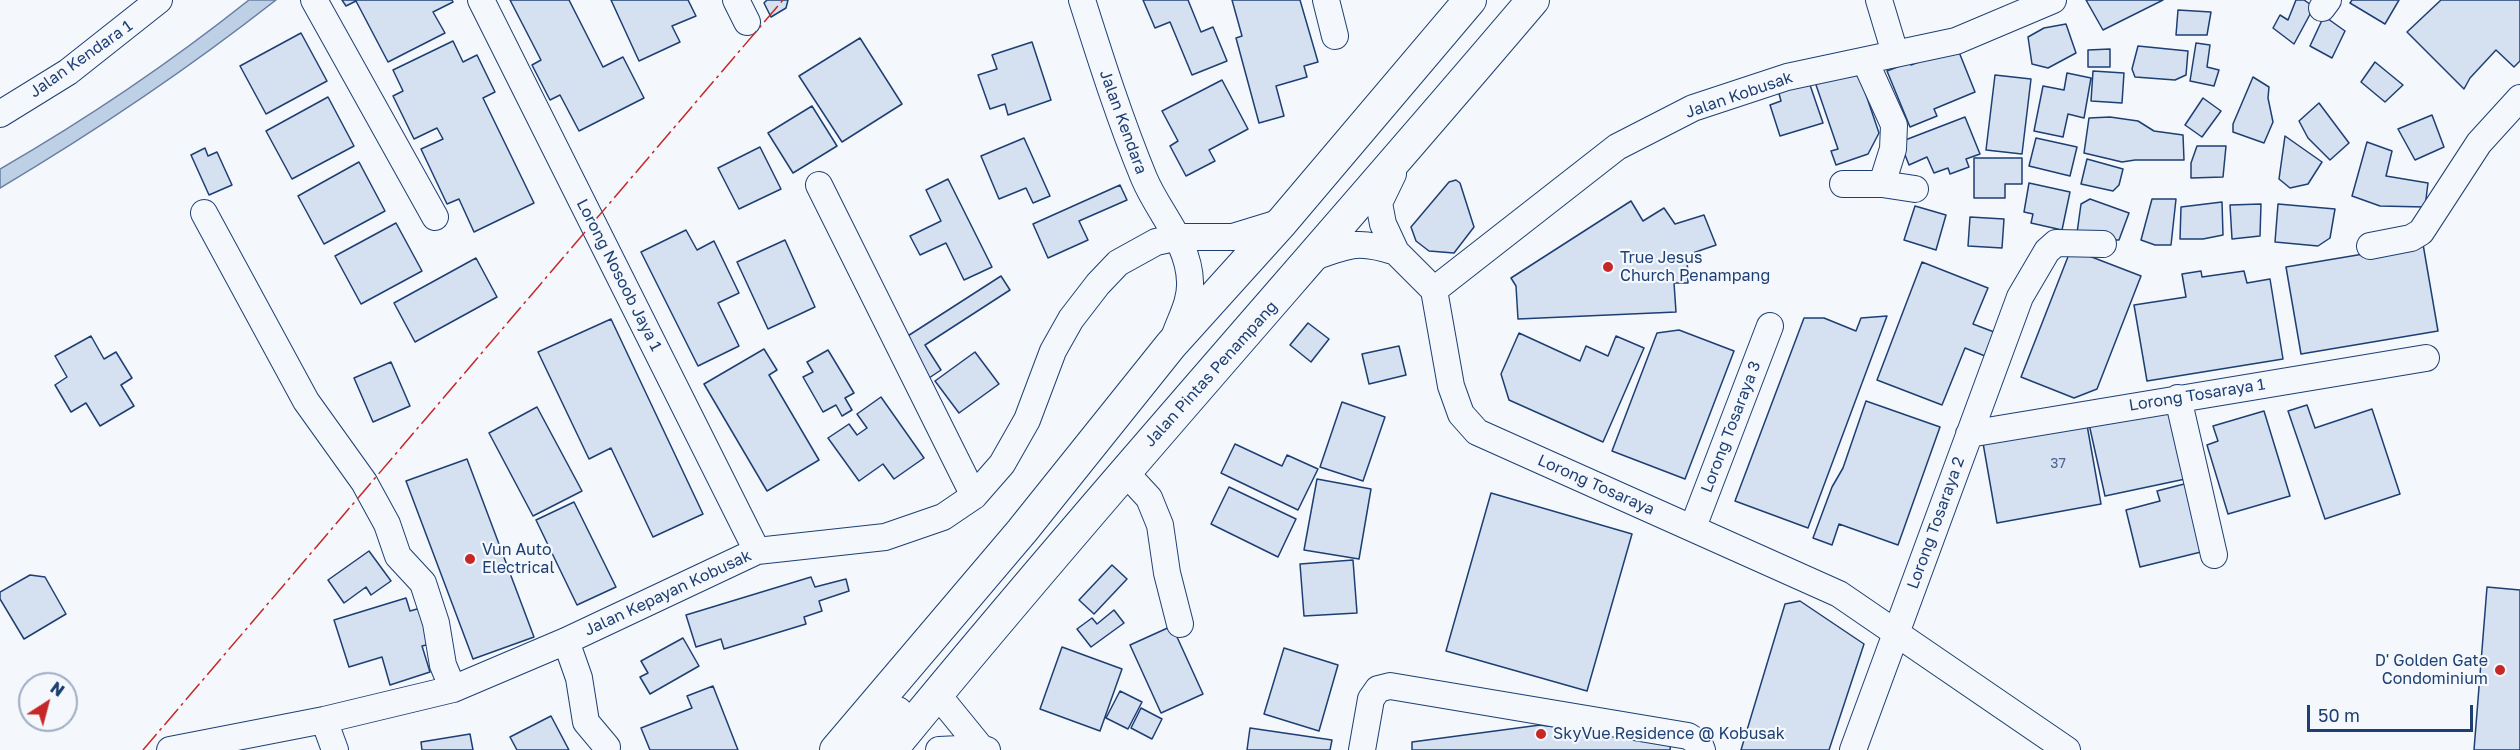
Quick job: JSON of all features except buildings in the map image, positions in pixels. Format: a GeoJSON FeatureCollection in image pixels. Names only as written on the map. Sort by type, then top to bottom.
{"type":"FeatureCollection","features":[{"type":"Feature","properties":{"kind":"main road"},"geometry":{"type":"LineString","coordinates":[[836,750],[1022,531],[1171,345],[1282,222],[1470,0]]}},
{"type":"Feature","properties":{"kind":"main road","name":"Jalan Pintas Penampang"},"geometry":{"type":"LineString","coordinates":[[891,750],[1124,471],[1314,257],[1533,0]]}},
{"type":"Feature","properties":{"kind":"main road"},"geometry":{"type":"LineString","coordinates":[[866,750],[903,706],[914,700],[937,694]]}},
{"type":"Feature","properties":{"kind":"street","name":"Jalan Kendara 1"},"geometry":{"type":"LineString","coordinates":[[0,114],[68,72],[159,0]]}},
{"type":"Feature","properties":{"kind":"street"},"geometry":{"type":"LineString","coordinates":[[314,0],[435,217]]}},
{"type":"Feature","properties":{"kind":"street","name":"Lorong Nosoob Jaya 1"},"geometry":{"type":"LineString","coordinates":[[482,0],[758,551]]}},
{"type":"Feature","properties":{"kind":"street","name":"Jalan Kendara"},"geometry":{"type":"LineString","coordinates":[[1082,0],[1143,176],[1162,214],[1179,237]]}},
{"type":"Feature","properties":{"kind":"street"},"geometry":{"type":"LineString","coordinates":[[1326,0],[1335,36]]}},
{"type":"Feature","properties":{"kind":"street"},"geometry":{"type":"LineString","coordinates":[[1879,0],[1894,53]]}},
{"type":"Feature","properties":{"kind":"street","name":"Jalan Kobusak"},"geometry":{"type":"LineString","coordinates":[[1434,290],[1617,147],[1693,108],[1787,77],[1956,41],[2053,0]]}},
{"type":"Feature","properties":{"kind":"street"},"geometry":{"type":"LineString","coordinates":[[1865,61],[1894,124],[1893,149],[1882,184]]}},
{"type":"Feature","properties":{"kind":"street"},"geometry":{"type":"LineString","coordinates":[[2370,246],[2410,238],[2421,232],[2479,143],[2520,98]]}},
{"type":"Feature","properties":{"kind":"street"},"geometry":{"type":"LineString","coordinates":[[1405,152],[1379,203],[1383,224],[1396,252],[1434,290]]}},
{"type":"Feature","properties":{"kind":"street"},"geometry":{"type":"LineString","coordinates":[[1843,184],[1882,184],[1915,189]]}},
{"type":"Feature","properties":{"kind":"street"},"geometry":{"type":"LineString","coordinates":[[819,185],[974,496]]}},
{"type":"Feature","properties":{"kind":"street"},"geometry":{"type":"LineString","coordinates":[[204,213],[306,401],[364,482],[387,524],[398,556],[423,583],[436,622],[443,665],[453,689]]}},
{"type":"Feature","properties":{"kind":"street","name":"Jalan Kepayan Kobusak"},"geometry":{"type":"LineString","coordinates":[[170,750],[324,720],[453,689],[566,640],[758,551],[885,537],[943,517],[974,496],[1002,464],[1017,440],[1038,395],[1053,351],[1083,302],[1118,263],[1156,242],[1179,237],[1233,237],[1282,222]]}},
{"type":"Feature","properties":{"kind":"street"},"geometry":{"type":"LineString","coordinates":[[1171,345],[1188,300],[1190,283],[1179,237]]}},
{"type":"Feature","properties":{"kind":"street"},"geometry":{"type":"LineString","coordinates":[[1314,257],[1345,245],[1369,243],[1396,252]]}},
{"type":"Feature","properties":{"kind":"street","name":"Lorong Tosaraya 2"},"geometry":{"type":"LineString","coordinates":[[1853,750],[2020,297],[2047,251],[2056,243],[2103,244]]}},
{"type":"Feature","properties":{"kind":"street","name":"Lorong Tosaraya"},"geometry":{"type":"LineString","coordinates":[[1434,290],[1451,386],[1461,414],[1477,432],[1839,594],[1896,632]]}},
{"type":"Feature","properties":{"kind":"street","name":"Lorong Tosaraya 3"},"geometry":{"type":"LineString","coordinates":[[1693,527],[1770,326]]}},
{"type":"Feature","properties":{"kind":"street","name":"Lorong Tosaraya 1"},"geometry":{"type":"LineString","coordinates":[[1969,434],[2426,358]]}},
{"type":"Feature","properties":{"kind":"street"},"geometry":{"type":"LineString","coordinates":[[2178,398],[2214,555]]}},
{"type":"Feature","properties":{"kind":"street"},"geometry":{"type":"LineString","coordinates":[[1124,471],[1149,498],[1160,525],[1167,573],[1180,624]]}},
{"type":"Feature","properties":{"kind":"street"},"geometry":{"type":"LineString","coordinates":[[1896,632],[2067,750]]}},
{"type":"Feature","properties":{"kind":"street"},"geometry":{"type":"LineString","coordinates":[[566,640],[579,678],[586,722],[607,747]]}},
{"type":"Feature","properties":{"kind":"street"},"geometry":{"type":"LineString","coordinates":[[1362,750],[1371,699],[1378,689],[1390,686],[1688,736],[1699,743],[1702,750]]}},
{"type":"Feature","properties":{"kind":"street"},"geometry":{"type":"LineString","coordinates":[[937,694],[984,749]]}},
{"type":"Feature","properties":{"kind":"street"},"geometry":{"type":"LineString","coordinates":[[324,720],[335,750]]}},
{"type":"Feature","properties":{"kind":"street"},"geometry":{"type":"LineString","coordinates":[[939,750],[984,749]]}},
{"type":"Feature","properties":{"kind":"water"},"geometry":{"type":"Polygon","coordinates":[[[249,0],[276,0],[141,98],[0,188],[0,169],[128,89],[249,0]]]}},
{"type":"Feature","properties":{"kind":"power"},"geometry":{"type":"LineString","coordinates":[[143,750],[783,0]]}},
{"type":"Feature","properties":{"kind":"place","name":"True Jesus Church Penampang"},"geometry":{"type":"Point","coordinates":[1608,267]}},
{"type":"Feature","properties":{"kind":"place","name":"Vun Auto Electrical"},"geometry":{"type":"Point","coordinates":[470,559]}},
{"type":"Feature","properties":{"kind":"place","name":"D' Golden Gate Condominium"},"geometry":{"type":"Point","coordinates":[2500,670]}},
{"type":"Feature","properties":{"kind":"place","name":"SkyVue Residence @ Kobusak"},"geometry":{"type":"Point","coordinates":[1541,734]}}]}
